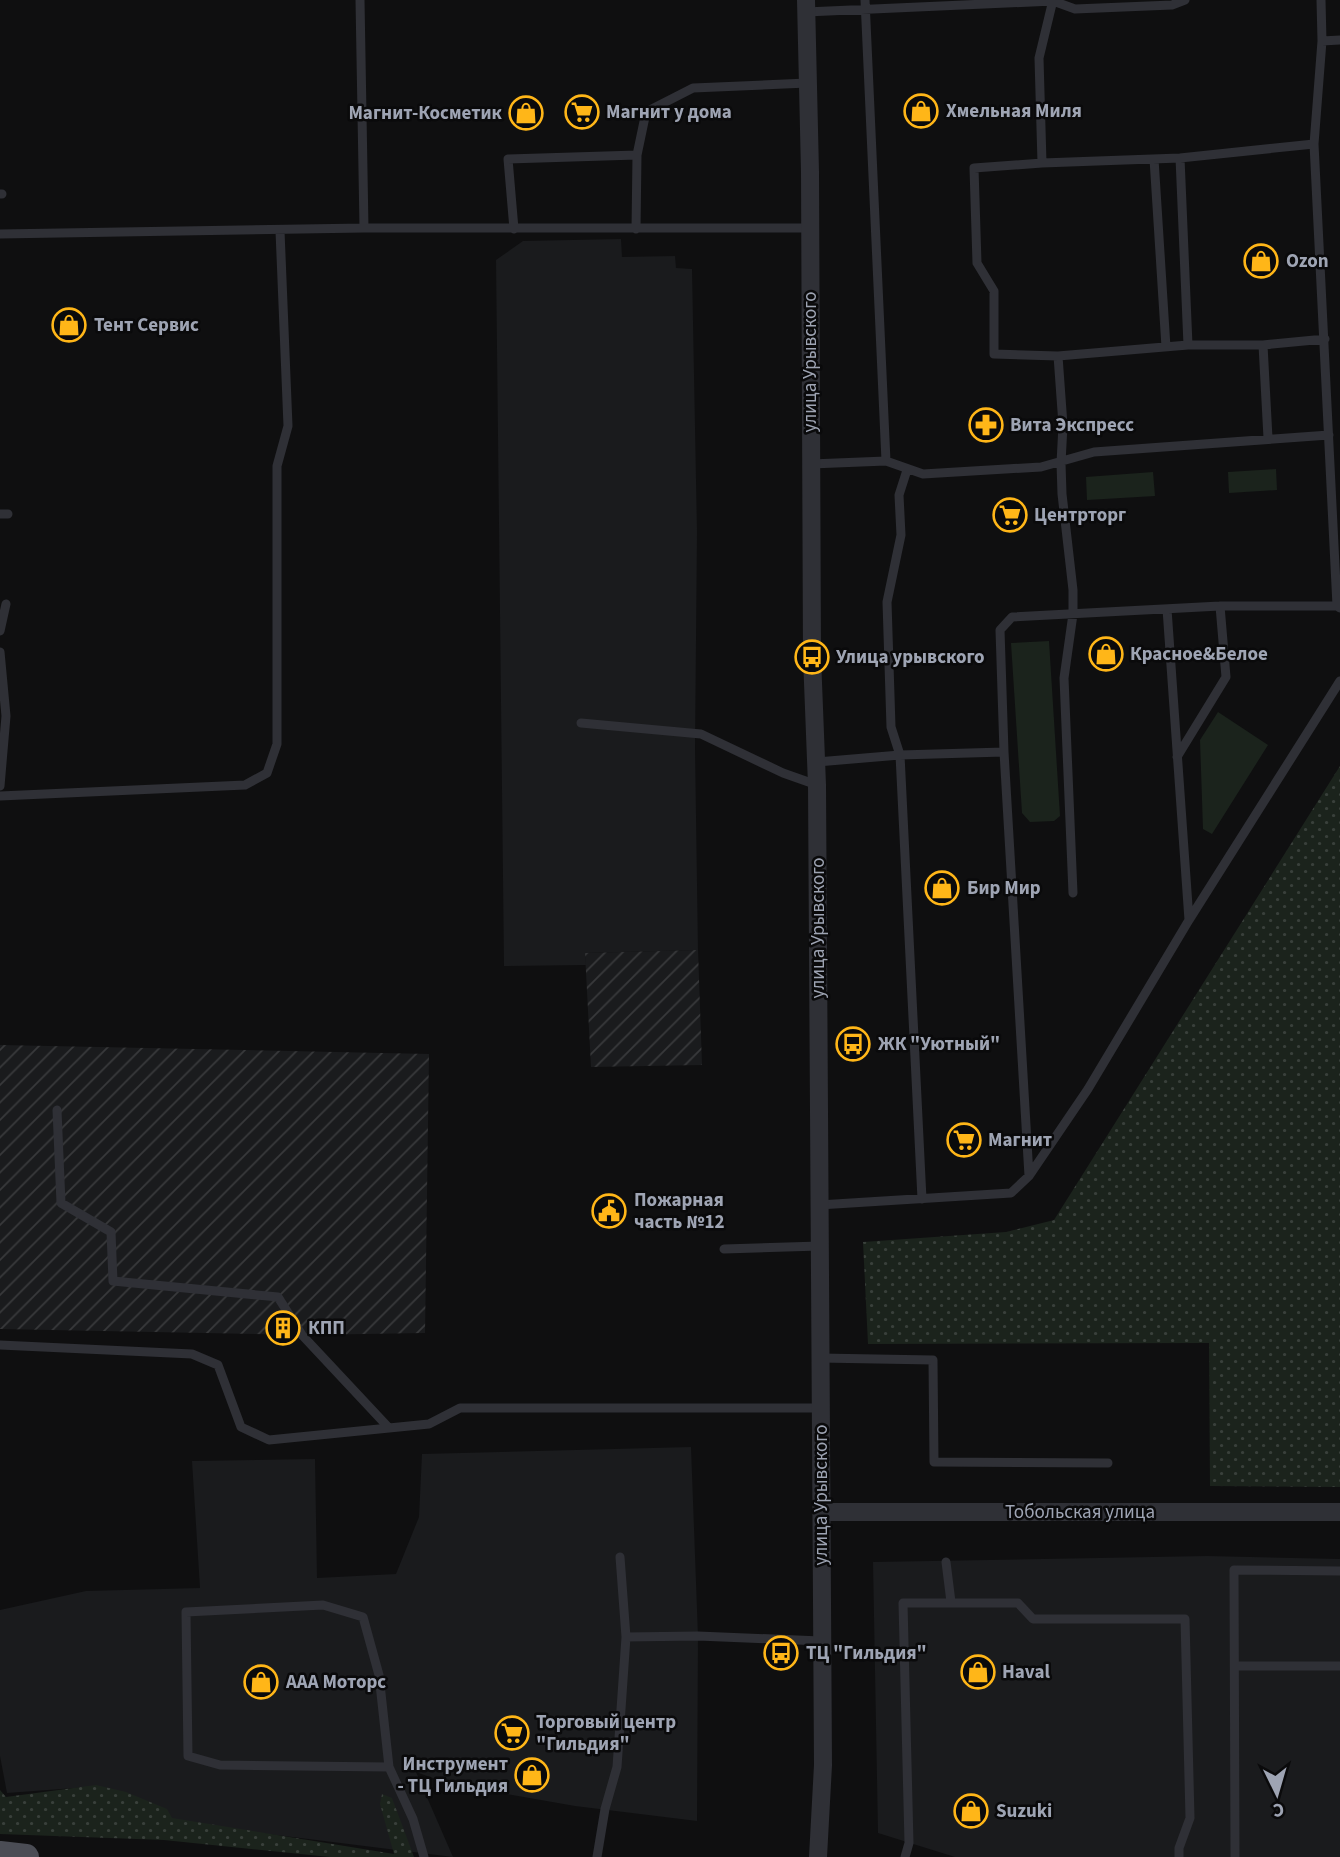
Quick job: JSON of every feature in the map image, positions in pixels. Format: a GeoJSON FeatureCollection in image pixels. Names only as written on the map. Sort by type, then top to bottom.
{"type":"FeatureCollection","features":[{"type":"Feature","properties":{"kind":"main road"},"geometry":{"type":"LineString","coordinates":[[0,1854],[26,1857]]}},
{"type":"Feature","properties":{"kind":"street","name":"улица Урывского"},"geometry":{"type":"LineString","coordinates":[[806,6],[812,657],[817,762],[821,1358],[823,1765],[818,1857]]}},
{"type":"Feature","properties":{"kind":"street","name":"Тобольская улица"},"geometry":{"type":"LineString","coordinates":[[821,1512],[1340,1512]]}},
{"type":"Feature","properties":{"kind":"lane"},"geometry":{"type":"LineString","coordinates":[[360,0],[364,228]]}},
{"type":"Feature","properties":{"kind":"lane"},"geometry":{"type":"LineString","coordinates":[[806,6],[1053,1],[1075,9],[1172,5],[1185,0]]}},
{"type":"Feature","properties":{"kind":"lane"},"geometry":{"type":"LineString","coordinates":[[1029,1176],[1004,752],[1000,630],[1012,617],[1220,606],[1338,607],[1314,144],[1322,41],[1321,0]]}},
{"type":"Feature","properties":{"kind":"lane"},"geometry":{"type":"LineString","coordinates":[[1042,163],[1039,58],[1053,1]]}},
{"type":"Feature","properties":{"kind":"lane"},"geometry":{"type":"LineString","coordinates":[[865,4],[886,461]]}},
{"type":"Feature","properties":{"kind":"lane"},"geometry":{"type":"LineString","coordinates":[[1322,41],[1340,40]]}},
{"type":"Feature","properties":{"kind":"lane"},"geometry":{"type":"LineString","coordinates":[[636,229],[637,155],[646,112],[693,88],[807,83]]}},
{"type":"Feature","properties":{"kind":"lane"},"geometry":{"type":"LineString","coordinates":[[1314,144],[1180,158],[974,168],[977,262],[994,291],[994,354],[1058,356],[1188,345],[1263,345],[1325,339]]}},
{"type":"Feature","properties":{"kind":"lane"},"geometry":{"type":"LineString","coordinates":[[514,229],[508,159],[637,155]]}},
{"type":"Feature","properties":{"kind":"lane"},"geometry":{"type":"LineString","coordinates":[[1180,158],[1188,345]]}},
{"type":"Feature","properties":{"kind":"lane"},"geometry":{"type":"LineString","coordinates":[[1154,159],[1166,347]]}},
{"type":"Feature","properties":{"kind":"lane"},"geometry":{"type":"LineString","coordinates":[[0,234],[364,228],[809,228]]}},
{"type":"Feature","properties":{"kind":"lane"},"geometry":{"type":"LineString","coordinates":[[0,796],[245,785],[267,773],[277,744],[276,466],[288,426],[280,231]]}},
{"type":"Feature","properties":{"kind":"lane"},"geometry":{"type":"LineString","coordinates":[[1263,345],[1268,438]]}},
{"type":"Feature","properties":{"kind":"lane"},"geometry":{"type":"LineString","coordinates":[[1058,356],[1063,425],[1061,463],[1073,590],[1073,614],[1064,678],[1073,893]]}},
{"type":"Feature","properties":{"kind":"lane"},"geometry":{"type":"LineString","coordinates":[[811,464],[886,461],[923,474],[1041,467],[1094,452],[1329,435]]}},
{"type":"Feature","properties":{"kind":"lane"},"geometry":{"type":"LineString","coordinates":[[907,470],[898,495],[901,535],[887,602],[891,727],[900,755],[922,1199]]}},
{"type":"Feature","properties":{"kind":"lane"},"geometry":{"type":"LineString","coordinates":[[0,632],[6,604]]}},
{"type":"Feature","properties":{"kind":"lane"},"geometry":{"type":"LineString","coordinates":[[1177,757],[1226,677],[1220,606]]}},
{"type":"Feature","properties":{"kind":"lane"},"geometry":{"type":"LineString","coordinates":[[1167,609],[1189,920]]}},
{"type":"Feature","properties":{"kind":"lane"},"geometry":{"type":"LineString","coordinates":[[0,652],[6,716],[0,786]]}},
{"type":"Feature","properties":{"kind":"lane"},"geometry":{"type":"LineString","coordinates":[[819,1205],[1011,1193],[1029,1176],[1088,1089],[1189,920],[1340,681]]}},
{"type":"Feature","properties":{"kind":"lane"},"geometry":{"type":"LineString","coordinates":[[581,723],[701,734],[783,773],[817,785]]}},
{"type":"Feature","properties":{"kind":"lane"},"geometry":{"type":"LineString","coordinates":[[817,762],[900,755],[1004,752]]}},
{"type":"Feature","properties":{"kind":"lane"},"geometry":{"type":"LineString","coordinates":[[57,1110],[61,1203],[111,1232],[113,1281],[278,1297],[302,1335],[388,1428]]}},
{"type":"Feature","properties":{"kind":"lane"},"geometry":{"type":"LineString","coordinates":[[724,1249],[820,1245]]}},
{"type":"Feature","properties":{"kind":"lane"},"geometry":{"type":"LineString","coordinates":[[0,1345],[192,1354],[218,1365],[241,1427],[269,1440],[429,1424],[460,1408],[821,1408]]}},
{"type":"Feature","properties":{"kind":"lane"},"geometry":{"type":"LineString","coordinates":[[821,1358],[933,1360],[934,1462],[1108,1463]]}},
{"type":"Feature","properties":{"kind":"lane"},"geometry":{"type":"LineString","coordinates":[[597,1857],[605,1809],[617,1766],[625,1637],[620,1557]]}},
{"type":"Feature","properties":{"kind":"lane"},"geometry":{"type":"LineString","coordinates":[[946,1562],[951,1602]]}},
{"type":"Feature","properties":{"kind":"lane"},"geometry":{"type":"LineString","coordinates":[[1235,1857],[1234,1570],[1340,1571]]}},
{"type":"Feature","properties":{"kind":"lane"},"geometry":{"type":"LineString","coordinates":[[905,1857],[909,1843],[903,1602],[1018,1603],[1033,1619],[1185,1619],[1190,1818],[1179,1848],[1179,1857]]}},
{"type":"Feature","properties":{"kind":"lane"},"geometry":{"type":"LineString","coordinates":[[388,1767],[220,1765],[188,1756],[186,1612],[323,1605],[363,1616],[379,1675],[388,1767],[413,1819],[424,1857]]}},
{"type":"Feature","properties":{"kind":"lane"},"geometry":{"type":"LineString","coordinates":[[625,1637],[698,1636],[821,1641]]}},
{"type":"Feature","properties":{"kind":"lane"},"geometry":{"type":"LineString","coordinates":[[1235,1666],[1340,1666]]}},
{"type":"Feature","properties":{"kind":"shaded area"},"geometry":{"type":"Polygon","coordinates":[[[621,239],[622,257],[675,256],[676,268],[692,269],[697,532],[695,748],[698,950],[585,953],[586,965],[504,966],[496,260],[523,241],[621,239]]]}},
{"type":"Feature","properties":{"kind":"shaded area"},"geometry":{"type":"Polygon","coordinates":[[[1276,469],[1277,490],[1229,493],[1228,472],[1276,469]]]}},
{"type":"Feature","properties":{"kind":"shaded area"},"geometry":{"type":"Polygon","coordinates":[[[1153,472],[1155,496],[1087,500],[1086,477],[1153,472]]]}},
{"type":"Feature","properties":{"kind":"shaded area"},"geometry":{"type":"Polygon","coordinates":[[[1049,641],[1060,816],[1054,821],[1030,822],[1022,813],[1011,643],[1049,641]]]}},
{"type":"Feature","properties":{"kind":"shaded area"},"geometry":{"type":"Polygon","coordinates":[[[1218,712],[1268,745],[1212,834],[1203,829],[1200,740],[1218,712]]]}},
{"type":"Feature","properties":{"kind":"shaded area"},"geometry":{"type":"Polygon","coordinates":[[[1340,766],[1340,1487],[1210,1486],[1209,1343],[868,1344],[863,1242],[1006,1232],[1054,1220],[1340,766]]]}},
{"type":"Feature","properties":{"kind":"shaded area"},"geometry":{"type":"Polygon","coordinates":[[[698,950],[702,1065],[591,1067],[585,953],[698,950]]]}},
{"type":"Feature","properties":{"kind":"shaded area"},"geometry":{"type":"Polygon","coordinates":[[[0,1045],[429,1054],[425,1333],[302,1335],[0,1329],[0,1045]]]}},
{"type":"Feature","properties":{"kind":"shaded area"},"geometry":{"type":"Polygon","coordinates":[[[691,1447],[698,1636],[697,1821],[575,1806],[449,1784],[416,1772],[453,1857],[163,1821],[89,1787],[7,1793],[0,1756],[0,1610],[86,1591],[200,1588],[192,1461],[315,1459],[317,1578],[396,1574],[419,1517],[422,1454],[691,1447]]]}},
{"type":"Feature","properties":{"kind":"shaded area"},"geometry":{"type":"Polygon","coordinates":[[[1207,1556],[1340,1559],[1340,1857],[955,1857],[878,1833],[873,1562],[1207,1556]]]}},
{"type":"Feature","properties":{"kind":"shaded area"},"geometry":{"type":"Polygon","coordinates":[[[96,1785],[126,1792],[167,1809],[172,1818],[394,1854],[380,1804],[382,1794],[392,1798],[414,1857],[330,1857],[164,1840],[0,1834],[0,1790],[6,1797],[96,1785]]]}},
{"type":"Feature","properties":{"kind":"place","name":"Хмельная Миля"},"geometry":{"type":"Point","coordinates":[921,111]}},
{"type":"Feature","properties":{"kind":"place","name":"Магнит у дома"},"geometry":{"type":"Point","coordinates":[582,112]}},
{"type":"Feature","properties":{"kind":"place","name":"Магнит-Косметик"},"geometry":{"type":"Point","coordinates":[526,113]}},
{"type":"Feature","properties":{"kind":"place","name":"Ozon"},"geometry":{"type":"Point","coordinates":[1261,261]}},
{"type":"Feature","properties":{"kind":"place","name":"Тент Сервис"},"geometry":{"type":"Point","coordinates":[69,325]}},
{"type":"Feature","properties":{"kind":"place","name":"Вита Экспресс"},"geometry":{"type":"Point","coordinates":[986,425]}},
{"type":"Feature","properties":{"kind":"place","name":"Центрторг"},"geometry":{"type":"Point","coordinates":[1010,515]}},
{"type":"Feature","properties":{"kind":"place","name":"Красное&Белое"},"geometry":{"type":"Point","coordinates":[1106,654]}},
{"type":"Feature","properties":{"kind":"place","name":"Улица урывского"},"geometry":{"type":"Point","coordinates":[812,657]}},
{"type":"Feature","properties":{"kind":"place","name":"Бир Мир"},"geometry":{"type":"Point","coordinates":[942,888]}},
{"type":"Feature","properties":{"kind":"place","name":"ЖК \"Уютный\""},"geometry":{"type":"Point","coordinates":[853,1044]}},
{"type":"Feature","properties":{"kind":"place","name":"Магнит"},"geometry":{"type":"Point","coordinates":[964,1140]}},
{"type":"Feature","properties":{"kind":"place","name":"Пожарная часть №12"},"geometry":{"type":"Point","coordinates":[609,1211]}},
{"type":"Feature","properties":{"kind":"place","name":"КПП"},"geometry":{"type":"Point","coordinates":[283,1328]}},
{"type":"Feature","properties":{"kind":"place","name":"ТЦ \"Гильдия\""},"geometry":{"type":"Point","coordinates":[781,1653]}},
{"type":"Feature","properties":{"kind":"place","name":"Haval"},"geometry":{"type":"Point","coordinates":[978,1672]}},
{"type":"Feature","properties":{"kind":"place","name":"ААА Моторс"},"geometry":{"type":"Point","coordinates":[261,1682]}},
{"type":"Feature","properties":{"kind":"place","name":"Торговый центр \"Гильдия\""},"geometry":{"type":"Point","coordinates":[512,1733]}},
{"type":"Feature","properties":{"kind":"place","name":"Инструмент - ТЦ Гильдия"},"geometry":{"type":"Point","coordinates":[532,1775]}},
{"type":"Feature","properties":{"kind":"place","name":"Suzuki"},"geometry":{"type":"Point","coordinates":[971,1811]}}]}
